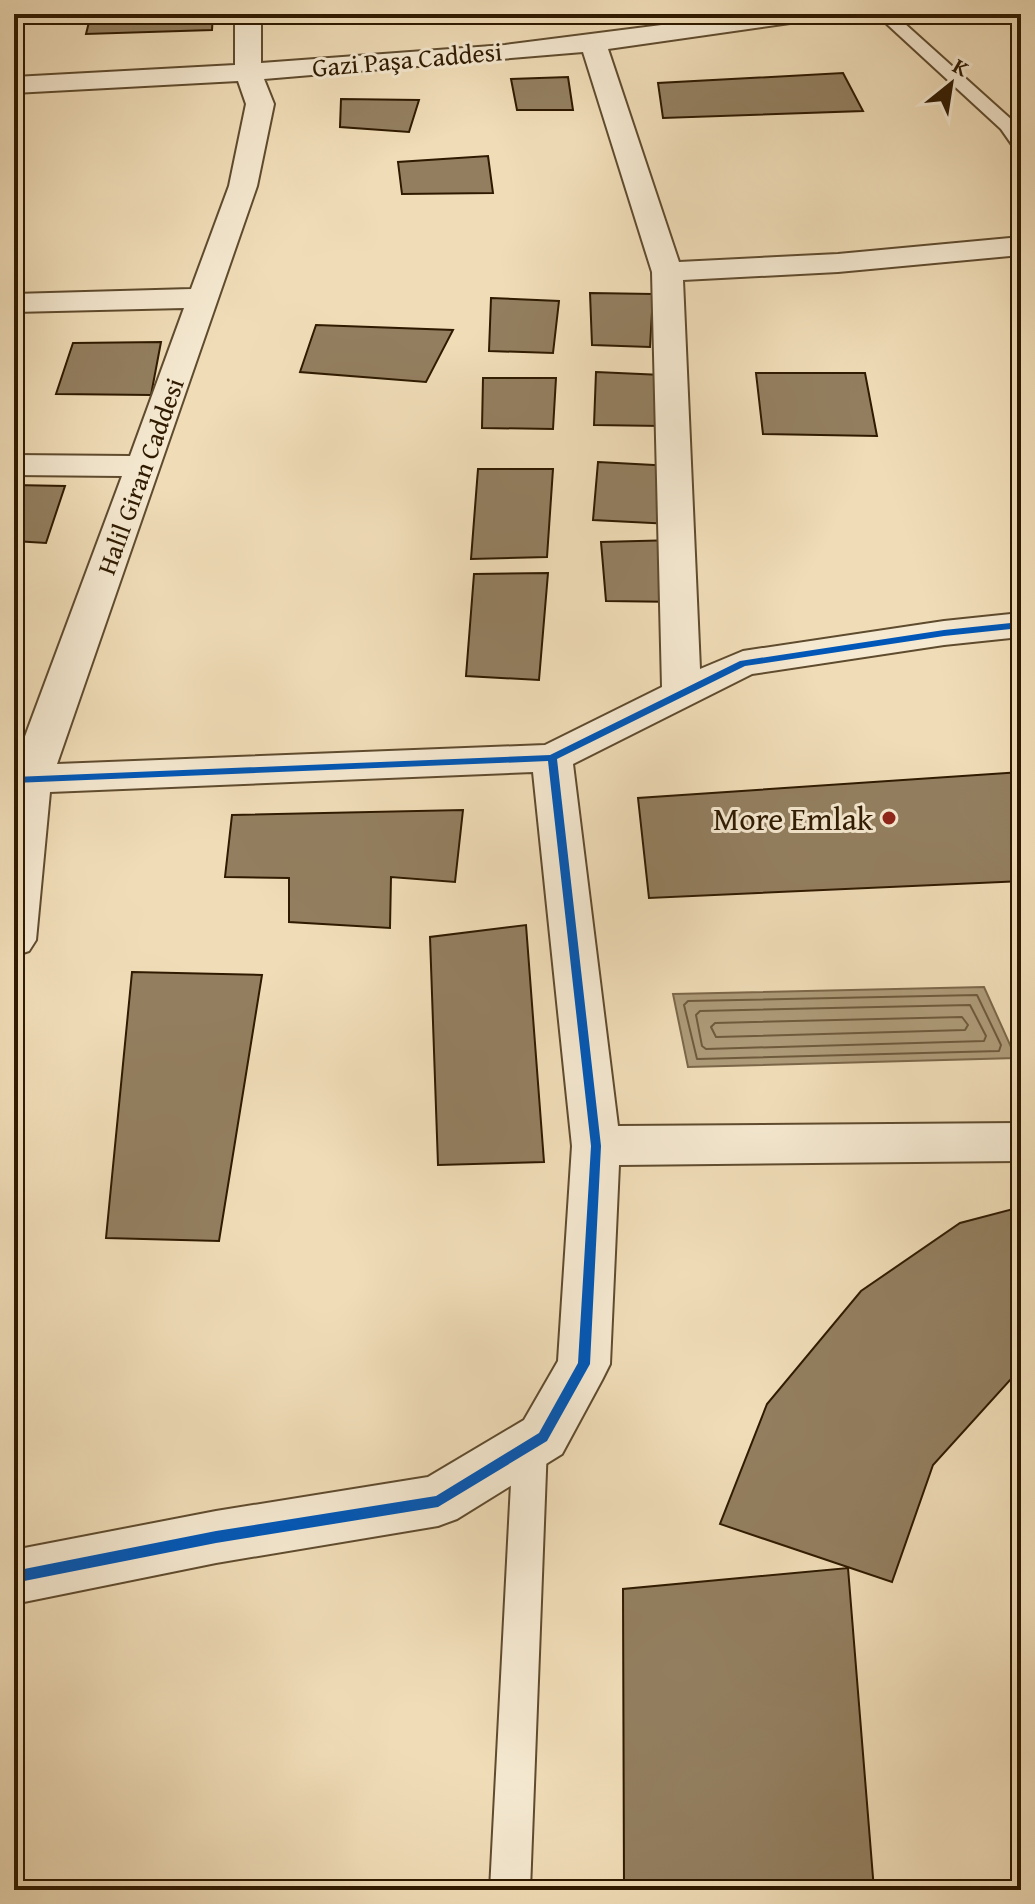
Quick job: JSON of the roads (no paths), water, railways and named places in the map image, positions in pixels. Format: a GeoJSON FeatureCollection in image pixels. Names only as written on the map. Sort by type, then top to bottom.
{"type":"FeatureCollection","features":[{"type":"Feature","properties":{"kind":"street","name":"Halil Giran Caddesi"},"geometry":{"type":"LineString","coordinates":[[14,940],[23,780],[144,466],[243,186],[260,104],[248,73],[248,14]]}},
{"type":"Feature","properties":{"kind":"street","name":"Gazi Paşa Caddesi"},"geometry":{"type":"LineString","coordinates":[[14,85],[248,73],[593,43],[797,14]]}},
{"type":"Feature","properties":{"kind":"street"},"geometry":{"type":"LineString","coordinates":[[593,43],[667,272],[682,694]]}},
{"type":"Feature","properties":{"kind":"street"},"geometry":{"type":"LineString","coordinates":[[667,272],[838,263],[1021,246]]}},
{"type":"Feature","properties":{"kind":"street"},"geometry":{"type":"LineString","coordinates":[[14,303],[204,298]]}},
{"type":"Feature","properties":{"kind":"street"},"geometry":{"type":"LineString","coordinates":[[14,465],[144,466]]}},
{"type":"Feature","properties":{"kind":"street"},"geometry":{"type":"LineString","coordinates":[[23,780],[552,758],[743,663],[944,633],[1021,625]]}},
{"type":"Feature","properties":{"kind":"street"},"geometry":{"type":"LineString","coordinates":[[14,1577],[216,1537],[438,1501],[543,1437],[584,1364],[596,1146],[552,758]]}},
{"type":"Feature","properties":{"kind":"street"},"geometry":{"type":"LineString","coordinates":[[596,1146],[1021,1142]]}},
{"type":"Feature","properties":{"kind":"lane"},"geometry":{"type":"LineString","coordinates":[[884,14],[1007,125],[1021,145]]}},
{"type":"Feature","properties":{"kind":"lane"},"geometry":{"type":"LineString","coordinates":[[510,1890],[530,1445]]}},
{"type":"Feature","properties":{"kind":"water"},"geometry":{"type":"Polygon","coordinates":[[[984,987],[1016,1058],[688,1067],[673,994],[984,987]]]}},
{"type":"Feature","properties":{"kind":"place","name":"More Emlak"},"geometry":{"type":"Point","coordinates":[889,818]}}]}
